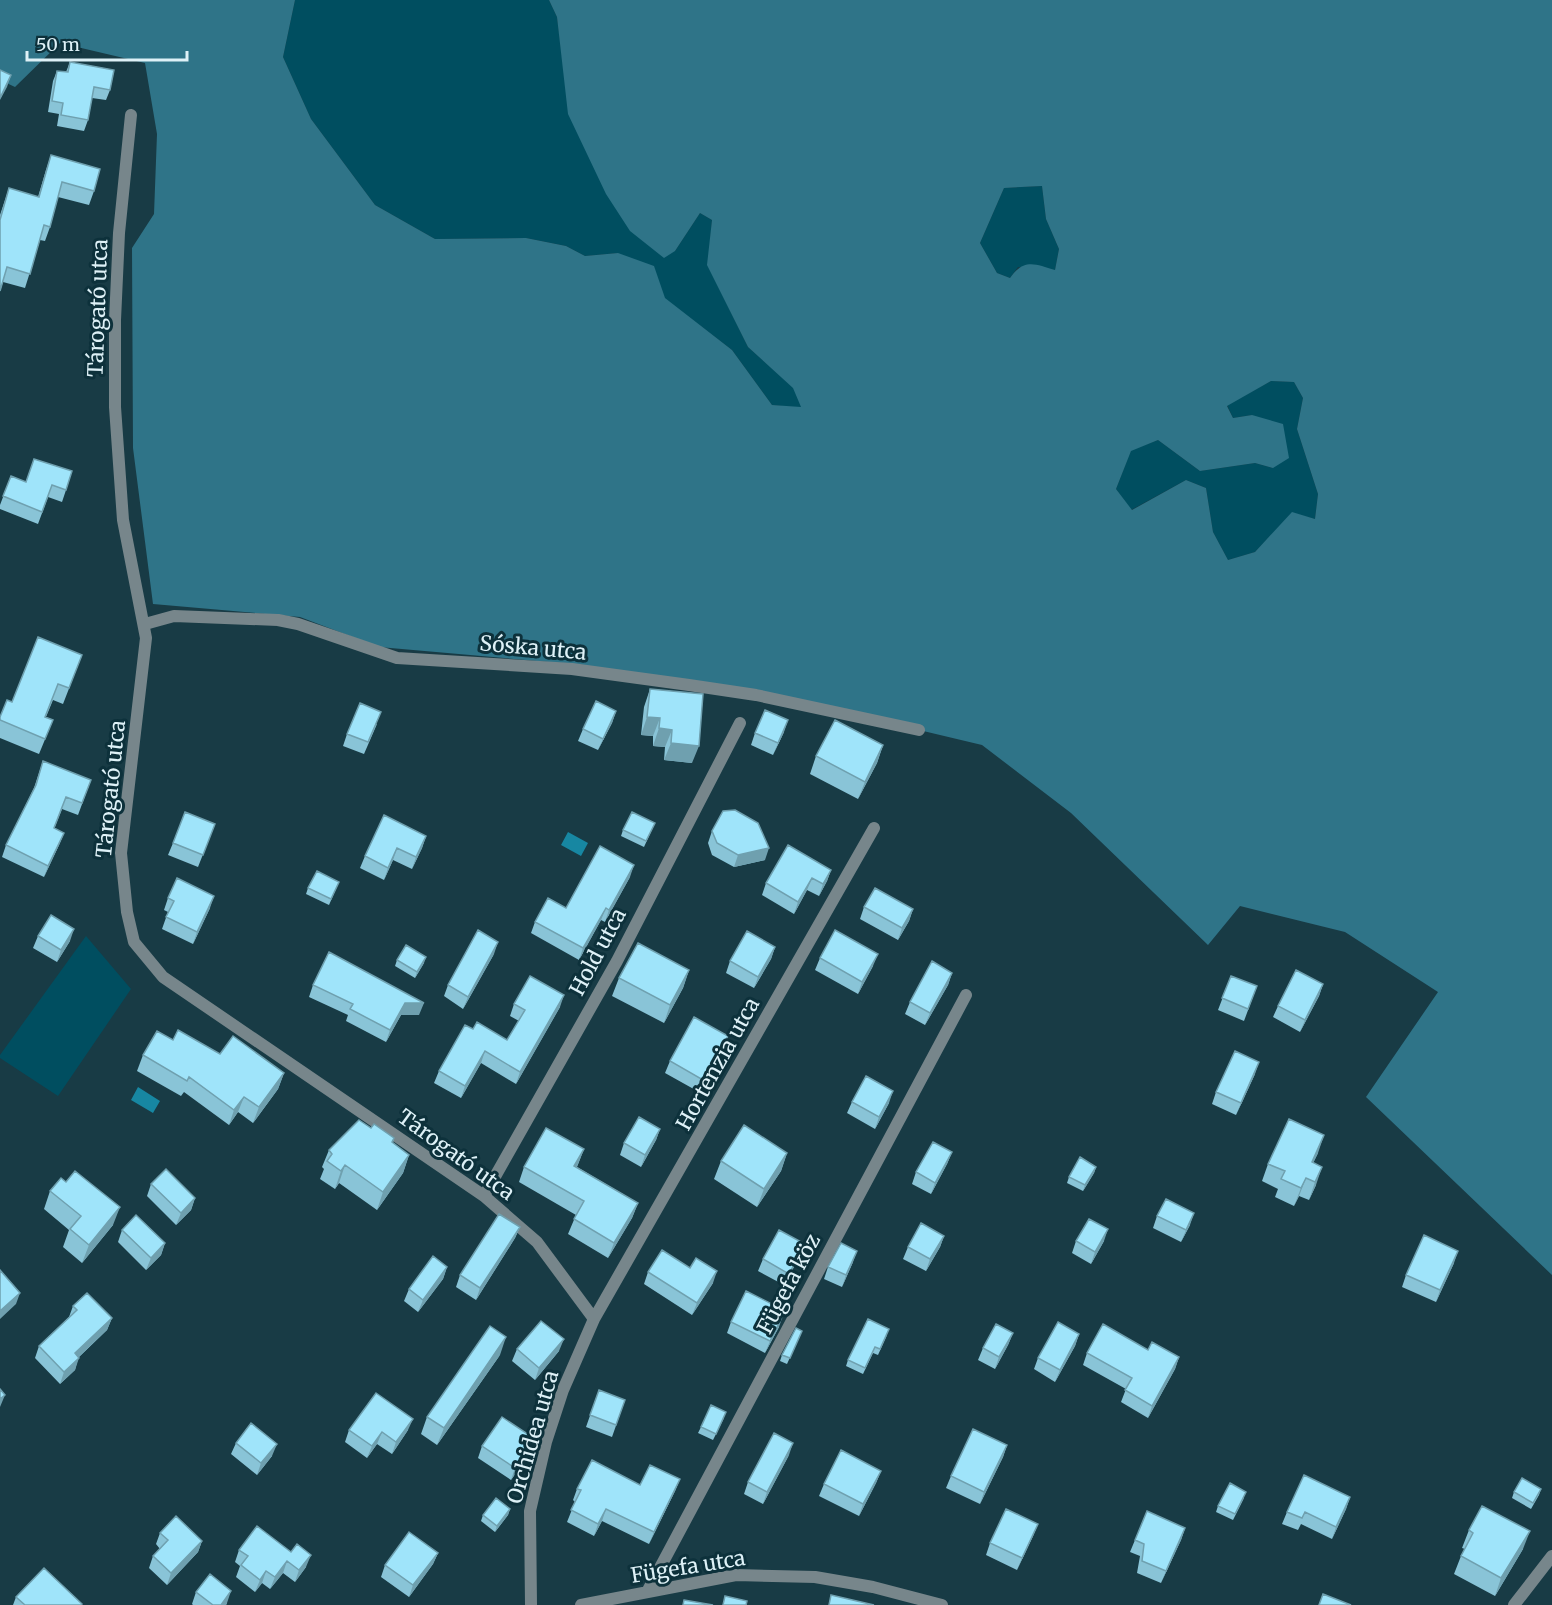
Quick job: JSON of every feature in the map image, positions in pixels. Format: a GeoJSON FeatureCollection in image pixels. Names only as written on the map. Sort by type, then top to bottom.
{"type":"FeatureCollection","features":[{"type":"Feature","properties":{"kind":"street","name":"Tárogató utca"},"geometry":{"type":"LineString","coordinates":[[131,115],[119,233],[115,320],[115,407],[123,520],[146,638],[121,853],[127,912],[134,942],[163,977],[484,1196],[537,1242],[594,1319]]}},
{"type":"Feature","properties":{"kind":"street","name":"Sóska utca"},"geometry":{"type":"LineString","coordinates":[[145,624],[174,616],[278,620],[298,624],[398,658],[572,669],[689,685],[791,702],[919,730]]}},
{"type":"Feature","properties":{"kind":"street","name":"Hold utca"},"geometry":{"type":"LineString","coordinates":[[484,1196],[617,961],[740,723]]}},
{"type":"Feature","properties":{"kind":"street","name":"Hortenzia utca"},"geometry":{"type":"LineString","coordinates":[[594,1319],[607,1301],[874,828]]}},
{"type":"Feature","properties":{"kind":"street","name":"Fügefa köz"},"geometry":{"type":"LineString","coordinates":[[647,1592],[966,995]]}},
{"type":"Feature","properties":{"kind":"street","name":"Orchidea utca"},"geometry":{"type":"LineString","coordinates":[[531,1605],[530,1511],[546,1442],[563,1390],[594,1319]]}},
{"type":"Feature","properties":{"kind":"street"},"geometry":{"type":"LineString","coordinates":[[1514,1605],[1552,1556]]}},
{"type":"Feature","properties":{"kind":"street","name":"Fügefa utca"},"geometry":{"type":"LineString","coordinates":[[581,1605],[736,1575],[815,1577],[873,1587],[942,1605]]}},
{"type":"Feature","properties":{"kind":"shaded area"},"geometry":{"type":"Polygon","coordinates":[[[0,0],[295,0],[283,57],[311,119],[375,205],[435,239],[526,238],[566,246],[585,256],[618,253],[654,266],[665,298],[732,350],[772,405],[801,407],[793,388],[748,347],[707,265],[712,220],[700,213],[675,251],[664,258],[630,231],[606,194],[568,114],[557,17],[549,0],[1552,0],[1552,1275],[1366,1097],[1438,992],[1345,932],[1240,906],[1208,945],[1071,813],[982,745],[919,730],[583,665],[379,647],[300,617],[153,604],[133,448],[132,248],[154,214],[157,134],[145,63],[60,43],[15,87],[0,80],[0,0]],[[1042,186],[1004,188],[980,243],[997,273],[1010,278],[1020,267],[1030,264],[1055,270],[1059,249],[1046,219],[1042,186]],[[1271,381],[1227,406],[1233,418],[1252,415],[1283,424],[1289,458],[1273,468],[1255,463],[1200,471],[1158,440],[1131,451],[1116,489],[1132,510],[1186,480],[1206,488],[1213,532],[1228,560],[1255,552],[1292,512],[1315,519],[1318,494],[1297,429],[1303,398],[1294,382],[1271,381]]]}},
{"type":"Feature","properties":{"kind":"shaded area"},"geometry":{"type":"Polygon","coordinates":[[[295,0],[549,0],[557,17],[562,56],[675,251],[700,213],[712,220],[708,265],[748,347],[794,388],[802,408],[772,405],[732,350],[664,298],[618,253],[585,256],[566,246],[526,238],[435,239],[375,205],[311,119],[283,57],[295,0]]]}},
{"type":"Feature","properties":{"kind":"shaded area"},"geometry":{"type":"Polygon","coordinates":[[[1042,186],[1046,219],[1059,249],[1055,270],[1018,267],[1010,278],[997,273],[980,243],[1004,188],[1042,186]]]}},
{"type":"Feature","properties":{"kind":"shaded area"},"geometry":{"type":"Polygon","coordinates":[[[1271,381],[1294,382],[1303,398],[1297,429],[1318,494],[1315,519],[1292,513],[1255,552],[1228,560],[1213,532],[1206,488],[1186,480],[1131,510],[1116,489],[1131,450],[1158,440],[1200,471],[1255,463],[1273,468],[1252,415],[1233,418],[1227,405],[1271,381]]]}},
{"type":"Feature","properties":{"kind":"shaded area"},"geometry":{"type":"Polygon","coordinates":[[[568,832],[588,843],[581,856],[561,845],[568,832]]]}},
{"type":"Feature","properties":{"kind":"shaded area"},"geometry":{"type":"Polygon","coordinates":[[[86,936],[131,989],[58,1096],[0,1058],[0,1055],[86,936]]]}},
{"type":"Feature","properties":{"kind":"shaded area"},"geometry":{"type":"Polygon","coordinates":[[[138,1087],[160,1101],[153,1113],[131,1100],[138,1087]]]}},
{"type":"Feature","properties":{"kind":"building"},"geometry":{"type":"Polygon","coordinates":[[[70,62],[114,70],[110,90],[94,87],[88,120],[61,115],[63,103],[52,101],[57,71],[68,72],[70,62]]]}},
{"type":"Feature","properties":{"kind":"building"},"geometry":{"type":"Polygon","coordinates":[[[0,70],[11,75],[0,98],[0,70]]]}},
{"type":"Feature","properties":{"kind":"building"},"geometry":{"type":"Polygon","coordinates":[[[51,155],[100,169],[94,191],[62,182],[50,227],[44,225],[30,274],[7,267],[0,291],[0,220],[9,188],[39,197],[51,155]]]}},
{"type":"Feature","properties":{"kind":"building"},"geometry":{"type":"Polygon","coordinates":[[[34,459],[72,471],[66,490],[52,485],[42,512],[3,496],[11,476],[26,482],[34,459]]]}},
{"type":"Feature","properties":{"kind":"building"},"geometry":{"type":"Polygon","coordinates":[[[38,637],[82,655],[69,688],[58,684],[45,717],[53,720],[45,739],[0,720],[7,700],[12,702],[38,637]]]}},
{"type":"Feature","properties":{"kind":"building"},"geometry":{"type":"Polygon","coordinates":[[[650,689],[703,694],[699,746],[671,743],[672,730],[659,728],[660,718],[647,717],[650,689]]]}},
{"type":"Feature","properties":{"kind":"building"},"geometry":{"type":"Polygon","coordinates":[[[596,701],[616,711],[603,739],[583,729],[596,701]]]}},
{"type":"Feature","properties":{"kind":"building"},"geometry":{"type":"Polygon","coordinates":[[[360,703],[381,712],[368,742],[347,734],[360,703]]]}},
{"type":"Feature","properties":{"kind":"building"},"geometry":{"type":"Polygon","coordinates":[[[765,710],[788,720],[778,743],[755,733],[765,710]]]}},
{"type":"Feature","properties":{"kind":"building"},"geometry":{"type":"Polygon","coordinates":[[[835,720],[883,745],[865,782],[816,756],[835,720]]]}},
{"type":"Feature","properties":{"kind":"building"},"geometry":{"type":"Polygon","coordinates":[[[43,761],[91,780],[82,803],[66,797],[54,828],[64,833],[48,866],[6,845],[36,785],[43,761]]]}},
{"type":"Feature","properties":{"kind":"building"},"geometry":{"type":"Polygon","coordinates":[[[735,810],[758,823],[769,848],[738,855],[717,843],[712,831],[723,811],[735,810]]]}},
{"type":"Feature","properties":{"kind":"building"},"geometry":{"type":"Polygon","coordinates":[[[185,812],[215,824],[203,855],[173,843],[185,812]]]}},
{"type":"Feature","properties":{"kind":"building"},"geometry":{"type":"Polygon","coordinates":[[[632,812],[655,823],[646,841],[623,830],[632,812]]]}},
{"type":"Feature","properties":{"kind":"building"},"geometry":{"type":"Polygon","coordinates":[[[384,815],[426,836],[416,857],[397,848],[388,868],[365,856],[384,815]]]}},
{"type":"Feature","properties":{"kind":"building"},"geometry":{"type":"Polygon","coordinates":[[[788,845],[831,870],[823,884],[812,878],[798,902],[766,883],[788,845]]]}},
{"type":"Feature","properties":{"kind":"building"},"geometry":{"type":"Polygon","coordinates":[[[600,846],[634,865],[609,910],[606,908],[583,948],[535,922],[548,898],[566,908],[600,846]]]}},
{"type":"Feature","properties":{"kind":"building"},"geometry":{"type":"Polygon","coordinates":[[[317,871],[339,882],[331,899],[308,888],[317,871]]]}},
{"type":"Feature","properties":{"kind":"building"},"geometry":{"type":"Polygon","coordinates":[[[177,878],[214,896],[197,932],[166,917],[174,901],[168,898],[177,878]]]}},
{"type":"Feature","properties":{"kind":"building"},"geometry":{"type":"Polygon","coordinates":[[[875,888],[913,909],[902,928],[864,907],[875,888]]]}},
{"type":"Feature","properties":{"kind":"building"},"geometry":{"type":"Polygon","coordinates":[[[51,915],[74,929],[61,950],[38,936],[51,915]]]}},
{"type":"Feature","properties":{"kind":"building"},"geometry":{"type":"Polygon","coordinates":[[[478,930],[498,942],[468,997],[448,985],[478,930]]]}},
{"type":"Feature","properties":{"kind":"building"},"geometry":{"type":"Polygon","coordinates":[[[835,930],[878,954],[862,982],[820,958],[835,930]]]}},
{"type":"Feature","properties":{"kind":"building"},"geometry":{"type":"Polygon","coordinates":[[[747,931],[775,947],[758,977],[730,961],[747,931]]]}},
{"type":"Feature","properties":{"kind":"building"},"geometry":{"type":"Polygon","coordinates":[[[638,943],[689,970],[670,1005],[619,978],[638,943]]]}},
{"type":"Feature","properties":{"kind":"building"},"geometry":{"type":"Polygon","coordinates":[[[406,945],[426,957],[417,972],[397,960],[406,945]]]}},
{"type":"Feature","properties":{"kind":"building"},"geometry":{"type":"Polygon","coordinates":[[[329,952],[424,1003],[405,1003],[390,1030],[350,1009],[353,1004],[313,985],[329,952]]]}},
{"type":"Feature","properties":{"kind":"building"},"geometry":{"type":"Polygon","coordinates":[[[932,961],[952,973],[930,1013],[910,1002],[932,961]]]}},
{"type":"Feature","properties":{"kind":"building"},"geometry":{"type":"Polygon","coordinates":[[[1296,970],[1323,984],[1305,1020],[1278,1006],[1296,970]]]}},
{"type":"Feature","properties":{"kind":"building"},"geometry":{"type":"Polygon","coordinates":[[[530,976],[564,995],[520,1072],[485,1051],[465,1086],[439,1071],[465,1025],[473,1029],[477,1022],[507,1040],[525,1010],[514,1004],[530,976]]]}},
{"type":"Feature","properties":{"kind":"building"},"geometry":{"type":"Polygon","coordinates":[[[1231,976],[1257,986],[1248,1009],[1222,998],[1231,976]]]}},
{"type":"Feature","properties":{"kind":"building"},"geometry":{"type":"Polygon","coordinates":[[[694,1017],[728,1036],[703,1080],[670,1061],[694,1017]]]}},
{"type":"Feature","properties":{"kind":"building"},"geometry":{"type":"Polygon","coordinates":[[[178,1030],[220,1054],[233,1036],[284,1073],[259,1107],[244,1097],[234,1110],[189,1077],[187,1081],[143,1055],[157,1031],[173,1040],[178,1030]]]}},
{"type":"Feature","properties":{"kind":"building"},"geometry":{"type":"Polygon","coordinates":[[[1235,1051],[1259,1062],[1241,1103],[1216,1092],[1235,1051]]]}},
{"type":"Feature","properties":{"kind":"building"},"geometry":{"type":"Polygon","coordinates":[[[866,1076],[893,1091],[879,1117],[852,1102],[866,1076]]]}},
{"type":"Feature","properties":{"kind":"building"},"geometry":{"type":"Polygon","coordinates":[[[639,1117],[660,1129],[645,1155],[624,1143],[639,1117]]]}},
{"type":"Feature","properties":{"kind":"building"},"geometry":{"type":"Polygon","coordinates":[[[1289,1119],[1324,1135],[1312,1162],[1322,1167],[1315,1182],[1306,1178],[1301,1188],[1281,1179],[1285,1171],[1268,1164],[1289,1119]]]}},
{"type":"Feature","properties":{"kind":"building"},"geometry":{"type":"Polygon","coordinates":[[[359,1120],[371,1128],[374,1124],[394,1138],[392,1142],[409,1155],[383,1192],[345,1165],[341,1171],[327,1161],[332,1154],[329,1150],[359,1120]]]}},
{"type":"Feature","properties":{"kind":"building"},"geometry":{"type":"Polygon","coordinates":[[[744,1125],[787,1153],[764,1189],[721,1161],[744,1125]]]}},
{"type":"Feature","properties":{"kind":"building"},"geometry":{"type":"Polygon","coordinates":[[[546,1128],[584,1149],[574,1166],[638,1203],[614,1243],[574,1219],[584,1201],[524,1167],[546,1128]]]}},
{"type":"Feature","properties":{"kind":"building"},"geometry":{"type":"Polygon","coordinates":[[[933,1142],[952,1152],[935,1183],[916,1172],[933,1142]]]}},
{"type":"Feature","properties":{"kind":"building"},"geometry":{"type":"Polygon","coordinates":[[[1080,1157],[1096,1167],[1085,1185],[1069,1177],[1080,1157]]]}},
{"type":"Feature","properties":{"kind":"building"},"geometry":{"type":"Polygon","coordinates":[[[166,1169],[195,1198],[181,1213],[151,1184],[166,1169]]]}},
{"type":"Feature","properties":{"kind":"building"},"geometry":{"type":"Polygon","coordinates":[[[75,1171],[120,1207],[89,1245],[70,1229],[81,1216],[50,1191],[61,1178],[66,1182],[75,1171]]]}},
{"type":"Feature","properties":{"kind":"building"},"geometry":{"type":"Polygon","coordinates":[[[1166,1199],[1194,1213],[1186,1230],[1157,1216],[1166,1199]]]}},
{"type":"Feature","properties":{"kind":"building"},"geometry":{"type":"Polygon","coordinates":[[[499,1214],[520,1227],[480,1288],[460,1275],[499,1214]]]}},
{"type":"Feature","properties":{"kind":"building"},"geometry":{"type":"Polygon","coordinates":[[[136,1215],[165,1243],[151,1258],[122,1230],[136,1215]]]}},
{"type":"Feature","properties":{"kind":"building"},"geometry":{"type":"Polygon","coordinates":[[[1089,1219],[1108,1229],[1095,1252],[1076,1241],[1089,1219]]]}},
{"type":"Feature","properties":{"kind":"building"},"geometry":{"type":"Polygon","coordinates":[[[921,1223],[944,1236],[930,1259],[908,1247],[921,1223]]]}},
{"type":"Feature","properties":{"kind":"building"},"geometry":{"type":"Polygon","coordinates":[[[779,1230],[805,1244],[789,1274],[763,1259],[779,1230]]]}},
{"type":"Feature","properties":{"kind":"building"},"geometry":{"type":"Polygon","coordinates":[[[1424,1235],[1458,1251],[1440,1290],[1406,1275],[1424,1235]]]}},
{"type":"Feature","properties":{"kind":"building"},"geometry":{"type":"Polygon","coordinates":[[[841,1243],[857,1251],[846,1275],[828,1267],[841,1243]]]}},
{"type":"Feature","properties":{"kind":"building"},"geometry":{"type":"Polygon","coordinates":[[[662,1250],[690,1268],[696,1258],[717,1271],[697,1303],[648,1272],[662,1250]]]}},
{"type":"Feature","properties":{"kind":"building"},"geometry":{"type":"Polygon","coordinates":[[[433,1256],[447,1267],[423,1300],[409,1289],[433,1256]]]}},
{"type":"Feature","properties":{"kind":"building"},"geometry":{"type":"Polygon","coordinates":[[[0,1270],[20,1293],[0,1311],[0,1270]]]}},
{"type":"Feature","properties":{"kind":"building"},"geometry":{"type":"Polygon","coordinates":[[[746,1291],[772,1304],[770,1309],[783,1315],[770,1341],[731,1322],[746,1291]]]}},
{"type":"Feature","properties":{"kind":"building"},"geometry":{"type":"Polygon","coordinates":[[[87,1293],[112,1318],[75,1353],[79,1358],[64,1372],[39,1346],[77,1310],[73,1306],[87,1293]]]}},
{"type":"Feature","properties":{"kind":"building"},"geometry":{"type":"Polygon","coordinates":[[[868,1319],[889,1329],[880,1349],[875,1347],[865,1368],[848,1360],[868,1319]]]}},
{"type":"Feature","properties":{"kind":"building"},"geometry":{"type":"Polygon","coordinates":[[[541,1321],[564,1339],[539,1368],[517,1349],[541,1321]]]}},
{"type":"Feature","properties":{"kind":"building"},"geometry":{"type":"Polygon","coordinates":[[[1058,1322],[1079,1334],[1060,1370],[1038,1358],[1058,1322]]]}},
{"type":"Feature","properties":{"kind":"building"},"geometry":{"type":"Polygon","coordinates":[[[996,1324],[1013,1333],[999,1357],[983,1348],[996,1324]]]}},
{"type":"Feature","properties":{"kind":"building"},"geometry":{"type":"Polygon","coordinates":[[[1103,1324],[1148,1350],[1152,1342],[1179,1357],[1152,1406],[1125,1390],[1132,1378],[1087,1353],[1103,1324]]]}},
{"type":"Feature","properties":{"kind":"building"},"geometry":{"type":"Polygon","coordinates":[[[490,1326],[506,1337],[444,1428],[427,1417],[490,1326]]]}},
{"type":"Feature","properties":{"kind":"building"},"geometry":{"type":"Polygon","coordinates":[[[796,1328],[802,1331],[790,1358],[782,1355],[796,1328]]]}},
{"type":"Feature","properties":{"kind":"building"},"geometry":{"type":"Polygon","coordinates":[[[0,1389],[5,1395],[0,1399],[0,1389]]]}},
{"type":"Feature","properties":{"kind":"building"},"geometry":{"type":"Polygon","coordinates":[[[599,1390],[625,1400],[616,1425],[590,1415],[599,1390]]]}},
{"type":"Feature","properties":{"kind":"building"},"geometry":{"type":"Polygon","coordinates":[[[376,1393],[413,1419],[396,1442],[382,1432],[372,1446],[349,1430],[376,1393]]]}},
{"type":"Feature","properties":{"kind":"building"},"geometry":{"type":"Polygon","coordinates":[[[711,1405],[726,1412],[716,1434],[701,1427],[711,1405]]]}},
{"type":"Feature","properties":{"kind":"building"},"geometry":{"type":"Polygon","coordinates":[[[502,1417],[535,1439],[515,1468],[482,1446],[502,1417]]]}},
{"type":"Feature","properties":{"kind":"building"},"geometry":{"type":"Polygon","coordinates":[[[251,1423],[277,1444],[261,1463],[236,1443],[251,1423]]]}},
{"type":"Feature","properties":{"kind":"building"},"geometry":{"type":"Polygon","coordinates":[[[973,1429],[1007,1445],[984,1492],[951,1476],[973,1429]]]}},
{"type":"Feature","properties":{"kind":"building"},"geometry":{"type":"Polygon","coordinates":[[[774,1433],[793,1443],[767,1492],[748,1482],[774,1433]]]}},
{"type":"Feature","properties":{"kind":"building"},"geometry":{"type":"Polygon","coordinates":[[[841,1450],[881,1471],[863,1504],[824,1484],[841,1450]]]}},
{"type":"Feature","properties":{"kind":"building"},"geometry":{"type":"Polygon","coordinates":[[[592,1460],[640,1485],[650,1465],[680,1479],[654,1532],[606,1509],[598,1524],[571,1510],[581,1490],[577,1489],[592,1460]]]}},
{"type":"Feature","properties":{"kind":"building"},"geometry":{"type":"Polygon","coordinates":[[[1304,1475],[1350,1497],[1336,1527],[1305,1512],[1302,1518],[1287,1512],[1304,1475]]]}},
{"type":"Feature","properties":{"kind":"building"},"geometry":{"type":"Polygon","coordinates":[[[1522,1478],[1541,1489],[1533,1503],[1514,1492],[1522,1478]]]}},
{"type":"Feature","properties":{"kind":"building"},"geometry":{"type":"Polygon","coordinates":[[[1230,1483],[1246,1492],[1235,1514],[1218,1506],[1230,1483]]]}},
{"type":"Feature","properties":{"kind":"building"},"geometry":{"type":"Polygon","coordinates":[[[496,1498],[510,1509],[497,1526],[483,1515],[496,1498]]]}},
{"type":"Feature","properties":{"kind":"building"},"geometry":{"type":"Polygon","coordinates":[[[1482,1506],[1530,1531],[1501,1578],[1461,1556],[1473,1533],[1469,1530],[1482,1506]]]}},
{"type":"Feature","properties":{"kind":"building"},"geometry":{"type":"Polygon","coordinates":[[[1006,1509],[1038,1524],[1022,1558],[990,1543],[1006,1509]]]}},
{"type":"Feature","properties":{"kind":"building"},"geometry":{"type":"Polygon","coordinates":[[[1147,1511],[1185,1528],[1166,1571],[1142,1561],[1144,1544],[1135,1540],[1147,1511]]]}},
{"type":"Feature","properties":{"kind":"building"},"geometry":{"type":"Polygon","coordinates":[[[176,1516],[202,1541],[171,1573],[153,1556],[168,1540],[160,1533],[176,1516]]]}},
{"type":"Feature","properties":{"kind":"building"},"geometry":{"type":"Polygon","coordinates":[[[257,1526],[291,1552],[297,1544],[311,1555],[299,1570],[287,1561],[275,1577],[266,1571],[260,1580],[241,1565],[248,1556],[239,1550],[257,1526]]]}},
{"type":"Feature","properties":{"kind":"building"},"geometry":{"type":"Polygon","coordinates":[[[409,1532],[438,1553],[413,1585],[385,1565],[409,1532]]]}},
{"type":"Feature","properties":{"kind":"building"},"geometry":{"type":"Polygon","coordinates":[[[44,1568],[82,1604],[25,1605],[16,1597],[44,1568]]]}},
{"type":"Feature","properties":{"kind":"building"},"geometry":{"type":"Polygon","coordinates":[[[210,1574],[231,1591],[221,1605],[213,1605],[196,1592],[210,1574]]]}},
{"type":"Feature","properties":{"kind":"building"},"geometry":{"type":"Polygon","coordinates":[[[1323,1594],[1351,1605],[1319,1605],[1323,1594]]]}},
{"type":"Feature","properties":{"kind":"building"},"geometry":{"type":"Polygon","coordinates":[[[831,1595],[874,1605],[829,1605],[831,1595]]]}},
{"type":"Feature","properties":{"kind":"building"},"geometry":{"type":"Polygon","coordinates":[[[725,1596],[747,1601],[746,1605],[723,1605],[725,1596]]]}},
{"type":"Feature","properties":{"kind":"building"},"geometry":{"type":"Polygon","coordinates":[[[684,1600],[713,1605],[683,1605],[684,1600]]]}}]}
